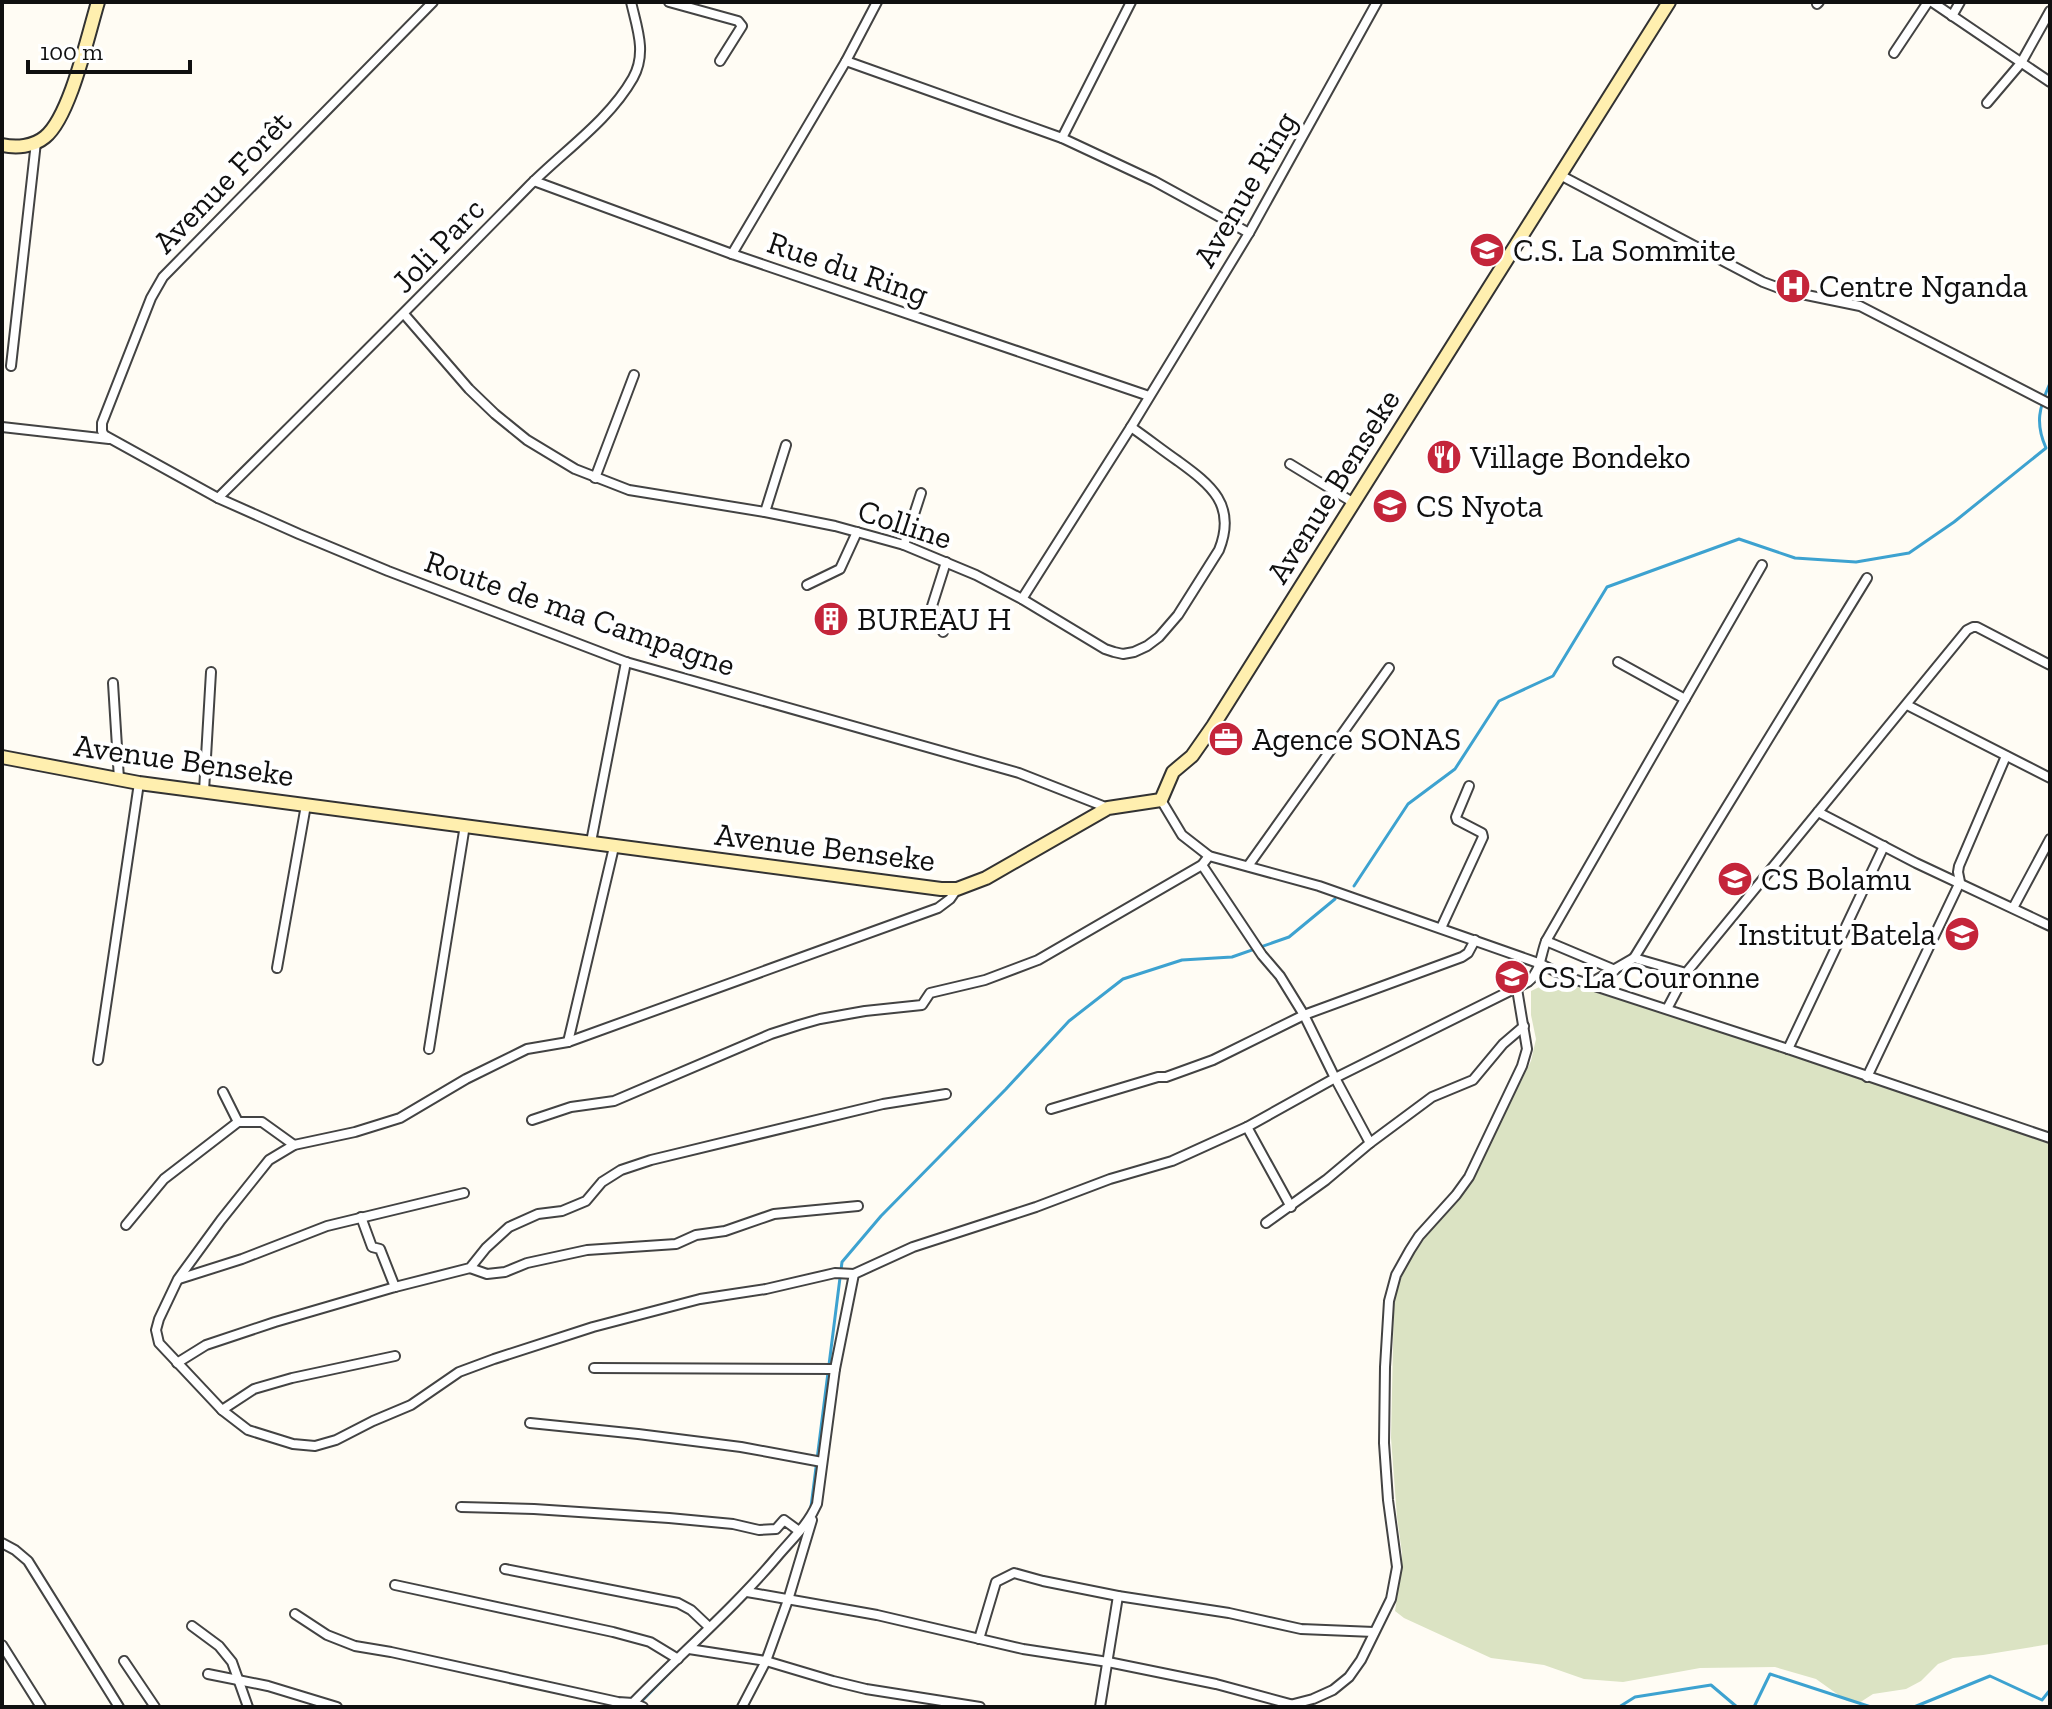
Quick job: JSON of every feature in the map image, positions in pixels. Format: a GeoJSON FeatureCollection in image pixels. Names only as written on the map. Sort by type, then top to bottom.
{"type":"FeatureCollection","features":[{"type":"Feature","properties":{"kind":"street"},"geometry":{"type":"LineString","coordinates":[[2,145],[20,147],[36,142],[49,133],[62,114],[98,2]]}},
{"type":"Feature","properties":{"kind":"street","name":"Avenue Forêt"},"geometry":{"type":"LineString","coordinates":[[102,431],[102,423],[151,298],[163,277],[433,2]]}},
{"type":"Feature","properties":{"kind":"street","name":"Joli Parc"},"geometry":{"type":"LineString","coordinates":[[218,498],[534,181],[606,114],[639,64],[641,52],[631,2]]}},
{"type":"Feature","properties":{"kind":"street"},"geometry":{"type":"LineString","coordinates":[[669,2],[738,21],[742,26],[720,61]]}},
{"type":"Feature","properties":{"kind":"street"},"geometry":{"type":"LineString","coordinates":[[732,254],[846,61],[877,2]]}},
{"type":"Feature","properties":{"kind":"street"},"geometry":{"type":"LineString","coordinates":[[1062,138],[1131,2]]}},
{"type":"Feature","properties":{"kind":"street","name":"Avenue Ring"},"geometry":{"type":"LineString","coordinates":[[1022,599],[1249,233],[1377,2]]}},
{"type":"Feature","properties":{"kind":"street","name":"Avenue Benseke"},"geometry":{"type":"LineString","coordinates":[[2,757],[139,783],[924,888],[957,889],[986,878],[1108,808],[1161,800],[1173,772],[1201,744],[1669,2]]}},
{"type":"Feature","properties":{"kind":"street"},"geometry":{"type":"LineString","coordinates":[[1894,53],[1930,2],[2050,82]]}},
{"type":"Feature","properties":{"kind":"street"},"geometry":{"type":"LineString","coordinates":[[1952,16],[1960,2]]}},
{"type":"Feature","properties":{"kind":"street"},"geometry":{"type":"LineString","coordinates":[[1987,103],[2021,63],[2050,11]]}},
{"type":"Feature","properties":{"kind":"street"},"geometry":{"type":"LineString","coordinates":[[846,61],[1062,138],[1154,181],[1249,233]]}},
{"type":"Feature","properties":{"kind":"street"},"geometry":{"type":"LineString","coordinates":[[11,366],[36,142]]}},
{"type":"Feature","properties":{"kind":"street"},"geometry":{"type":"LineString","coordinates":[[1560,175],[1763,282],[1787,291],[1860,306],[2050,404]]}},
{"type":"Feature","properties":{"kind":"street","name":"Rue du Ring"},"geometry":{"type":"LineString","coordinates":[[534,181],[732,254],[1149,396]]}},
{"type":"Feature","properties":{"kind":"street","name":"Colline"},"geometry":{"type":"LineString","coordinates":[[404,314],[449,368],[495,414],[539,448],[595,478],[645,494],[765,512],[904,545],[976,575],[1105,649],[1123,654],[1147,646],[1169,627],[1211,563],[1223,539],[1225,522],[1212,487],[1131,427]]}},
{"type":"Feature","properties":{"kind":"street"},"geometry":{"type":"LineString","coordinates":[[595,478],[634,375]]}},
{"type":"Feature","properties":{"kind":"street"},"geometry":{"type":"LineString","coordinates":[[2,427],[110,439]]}},
{"type":"Feature","properties":{"kind":"street","name":"Route de ma Campagne"},"geometry":{"type":"LineString","coordinates":[[102,431],[110,439],[218,498],[299,534],[626,662],[1019,773],[1108,808]]}},
{"type":"Feature","properties":{"kind":"street"},"geometry":{"type":"LineString","coordinates":[[765,512],[786,445]]}},
{"type":"Feature","properties":{"kind":"street"},"geometry":{"type":"LineString","coordinates":[[1290,464],[1354,503]]}},
{"type":"Feature","properties":{"kind":"street"},"geometry":{"type":"LineString","coordinates":[[904,545],[921,493]]}},
{"type":"Feature","properties":{"kind":"street"},"geometry":{"type":"LineString","coordinates":[[807,585],[840,569],[857,532]]}},
{"type":"Feature","properties":{"kind":"street"},"geometry":{"type":"LineString","coordinates":[[943,632],[932,606],[946,562]]}},
{"type":"Feature","properties":{"kind":"street"},"geometry":{"type":"LineString","coordinates":[[957,889],[938,908],[568,1042],[527,1049],[455,1085],[400,1118],[355,1132],[294,1145],[269,1160],[178,1279],[159,1319],[156,1330],[159,1343],[222,1410],[248,1430],[293,1444],[315,1446],[336,1440],[411,1405],[459,1372],[494,1359],[593,1327],[700,1299],[766,1289],[835,1273],[854,1274],[913,1247],[1110,1179],[1172,1161],[1247,1127],[1335,1078],[1532,979],[1541,964],[1546,941],[1762,565]]}},
{"type":"Feature","properties":{"kind":"street"},"geometry":{"type":"LineString","coordinates":[[1589,984],[1634,958],[1867,578]]}},
{"type":"Feature","properties":{"kind":"street"},"geometry":{"type":"LineString","coordinates":[[1667,1009],[1686,973],[1967,630],[1973,627],[2050,665]]}},
{"type":"Feature","properties":{"kind":"street"},"geometry":{"type":"LineString","coordinates":[[591,842],[626,662]]}},
{"type":"Feature","properties":{"kind":"street"},"geometry":{"type":"LineString","coordinates":[[1618,662],[1685,699]]}},
{"type":"Feature","properties":{"kind":"street"},"geometry":{"type":"LineString","coordinates":[[1248,866],[1389,668]]}},
{"type":"Feature","properties":{"kind":"street"},"geometry":{"type":"LineString","coordinates":[[204,791],[211,672]]}},
{"type":"Feature","properties":{"kind":"street"},"geometry":{"type":"LineString","coordinates":[[113,683],[119,779]]}},
{"type":"Feature","properties":{"kind":"street"},"geometry":{"type":"LineString","coordinates":[[1907,705],[2050,778]]}},
{"type":"Feature","properties":{"kind":"street"},"geometry":{"type":"LineString","coordinates":[[1867,1077],[1960,882],[1959,866],[2006,756]]}},
{"type":"Feature","properties":{"kind":"street"},"geometry":{"type":"LineString","coordinates":[[98,1060],[139,783]]}},
{"type":"Feature","properties":{"kind":"street"},"geometry":{"type":"LineString","coordinates":[[1441,928],[1483,837],[1479,830],[1456,817],[1469,786]]}},
{"type":"Feature","properties":{"kind":"street"},"geometry":{"type":"LineString","coordinates":[[1161,800],[1182,835],[1209,856],[1319,886],[1541,964],[1564,976],[2050,1138]]}},
{"type":"Feature","properties":{"kind":"street"},"geometry":{"type":"LineString","coordinates":[[277,968],[306,805]]}},
{"type":"Feature","properties":{"kind":"street"},"geometry":{"type":"LineString","coordinates":[[1818,812],[2050,926]]}},
{"type":"Feature","properties":{"kind":"street"},"geometry":{"type":"LineString","coordinates":[[429,1049],[465,825]]}},
{"type":"Feature","properties":{"kind":"street"},"geometry":{"type":"LineString","coordinates":[[2013,908],[2050,839]]}},
{"type":"Feature","properties":{"kind":"street"},"geometry":{"type":"LineString","coordinates":[[1788,1049],[1884,846]]}},
{"type":"Feature","properties":{"kind":"street"},"geometry":{"type":"LineString","coordinates":[[568,1042],[614,847]]}},
{"type":"Feature","properties":{"kind":"street"},"geometry":{"type":"LineString","coordinates":[[532,1120],[571,1107],[614,1101],[799,1025],[865,1011],[922,1005],[930,993],[985,980],[1038,960],[1202,865],[1209,856]]}},
{"type":"Feature","properties":{"kind":"street"},"geometry":{"type":"LineString","coordinates":[[1202,865],[1304,1015],[1370,1143]]}},
{"type":"Feature","properties":{"kind":"street"},"geometry":{"type":"LineString","coordinates":[[1051,1109],[1166,1077],[1213,1060],[1304,1015],[1462,957],[1475,940]]}},
{"type":"Feature","properties":{"kind":"street"},"geometry":{"type":"LineString","coordinates":[[1546,941],[1615,970]]}},
{"type":"Feature","properties":{"kind":"street"},"geometry":{"type":"LineString","coordinates":[[1634,958],[1686,973]]}},
{"type":"Feature","properties":{"kind":"street"},"geometry":{"type":"LineString","coordinates":[[747,1592],[877,1615],[1023,1649],[1216,1684],[1286,1706],[1333,1690],[1349,1677],[1361,1660],[1391,1599],[1397,1567],[1384,1443],[1389,1301],[1396,1275],[1410,1250],[1469,1177],[1526,1056],[1517,989]]}},
{"type":"Feature","properties":{"kind":"street"},"geometry":{"type":"LineString","coordinates":[[1266,1223],[1432,1097],[1473,1080],[1503,1044],[1524,1026]]}},
{"type":"Feature","properties":{"kind":"street"},"geometry":{"type":"LineString","coordinates":[[223,1092],[238,1122]]}},
{"type":"Feature","properties":{"kind":"street"},"geometry":{"type":"LineString","coordinates":[[470,1268],[509,1227],[538,1214],[562,1211],[586,1201],[602,1182],[621,1170],[783,1127],[883,1104],[946,1094]]}},
{"type":"Feature","properties":{"kind":"street"},"geometry":{"type":"LineString","coordinates":[[126,1225],[164,1179],[238,1122],[262,1122],[294,1145]]}},
{"type":"Feature","properties":{"kind":"street"},"geometry":{"type":"LineString","coordinates":[[1247,1127],[1291,1207]]}},
{"type":"Feature","properties":{"kind":"street"},"geometry":{"type":"LineString","coordinates":[[178,1279],[327,1226],[464,1193]]}},
{"type":"Feature","properties":{"kind":"street"},"geometry":{"type":"LineString","coordinates":[[177,1363],[206,1345],[287,1318],[470,1268],[487,1274],[505,1272],[527,1263],[587,1250],[676,1244],[696,1235],[725,1231],[774,1214],[858,1206]]}},
{"type":"Feature","properties":{"kind":"street"},"geometry":{"type":"LineString","coordinates":[[361,1217],[367,1238],[372,1247],[380,1249],[395,1287]]}},
{"type":"Feature","properties":{"kind":"street"},"geometry":{"type":"LineString","coordinates":[[742,1707],[766,1661],[817,1504],[835,1369],[854,1274]]}},
{"type":"Feature","properties":{"kind":"street"},"geometry":{"type":"LineString","coordinates":[[222,1410],[254,1389],[395,1356]]}},
{"type":"Feature","properties":{"kind":"street"},"geometry":{"type":"LineString","coordinates":[[594,1368],[835,1369]]}},
{"type":"Feature","properties":{"kind":"street"},"geometry":{"type":"LineString","coordinates":[[530,1423],[726,1445],[822,1462]]}},
{"type":"Feature","properties":{"kind":"street"},"geometry":{"type":"LineString","coordinates":[[631,1705],[747,1592],[810,1519],[817,1504]]}},
{"type":"Feature","properties":{"kind":"street"},"geometry":{"type":"LineString","coordinates":[[461,1507],[669,1518],[733,1524],[759,1530],[776,1529],[784,1520],[799,1531]]}},
{"type":"Feature","properties":{"kind":"street"},"geometry":{"type":"LineString","coordinates":[[2,1543],[28,1561],[119,1707]]}},
{"type":"Feature","properties":{"kind":"street"},"geometry":{"type":"LineString","coordinates":[[505,1569],[678,1603],[691,1610],[709,1627]]}},
{"type":"Feature","properties":{"kind":"street"},"geometry":{"type":"LineString","coordinates":[[979,1639],[996,1582],[1014,1573],[1118,1596],[1229,1613],[1301,1629],[1374,1632]]}},
{"type":"Feature","properties":{"kind":"street"},"geometry":{"type":"LineString","coordinates":[[395,1585],[613,1632],[650,1642],[678,1659]]}},
{"type":"Feature","properties":{"kind":"street"},"geometry":{"type":"LineString","coordinates":[[1100,1707],[1118,1596]]}},
{"type":"Feature","properties":{"kind":"street"},"geometry":{"type":"LineString","coordinates":[[295,1614],[327,1635],[355,1646],[643,1707]]}},
{"type":"Feature","properties":{"kind":"street"},"geometry":{"type":"LineString","coordinates":[[192,1626],[219,1646],[232,1662],[248,1707]]}},
{"type":"Feature","properties":{"kind":"street"},"geometry":{"type":"LineString","coordinates":[[2,1645],[41,1707]]}},
{"type":"Feature","properties":{"kind":"street"},"geometry":{"type":"LineString","coordinates":[[689,1649],[766,1661],[866,1689],[980,1707]]}},
{"type":"Feature","properties":{"kind":"street"},"geometry":{"type":"LineString","coordinates":[[124,1661],[155,1707]]}},
{"type":"Feature","properties":{"kind":"street"},"geometry":{"type":"LineString","coordinates":[[208,1674],[268,1686],[337,1707]]}},
{"type":"Feature","properties":{"kind":"green space"},"geometry":{"type":"Polygon","coordinates":[[[1554,980],[1721,1030],[2050,1144],[2050,1644],[1953,1658],[1938,1664],[1921,1681],[1906,1689],[1873,1694],[1859,1703],[1847,1701],[1816,1679],[1775,1667],[1700,1668],[1623,1682],[1584,1679],[1544,1665],[1491,1658],[1395,1611],[1402,1553],[1391,1438],[1394,1299],[1409,1260],[1439,1219],[1467,1189],[1531,1061],[1536,1039],[1531,1015],[1531,991],[1554,980]]]}},
{"type":"Feature","properties":{"kind":"waterway"},"geometry":{"type":"LineString","coordinates":[[1354,886],[1408,804],[1455,769],[1499,701],[1553,676],[1607,587],[1739,539],[1795,558],[1856,562],[1909,553],[1954,522],[2046,448],[2040,431],[2040,416],[2050,383]]}},
{"type":"Feature","properties":{"kind":"waterway"},"geometry":{"type":"LineString","coordinates":[[811,1507],[842,1262],[881,1216],[1069,1021],[1123,979],[1182,960],[1232,957],[1289,937],[1335,899]]}},
{"type":"Feature","properties":{"kind":"waterway"},"geometry":{"type":"LineString","coordinates":[[639,1704],[673,1669]]}},
{"type":"Feature","properties":{"kind":"waterway"},"geometry":{"type":"LineString","coordinates":[[1754,1707],[1770,1674],[1871,1707]]}},
{"type":"Feature","properties":{"kind":"waterway"},"geometry":{"type":"LineString","coordinates":[[1914,1707],[1990,1676],[2042,1700],[2050,1690]]}},
{"type":"Feature","properties":{"kind":"waterway"},"geometry":{"type":"LineString","coordinates":[[1619,1707],[1635,1697],[1711,1685],[1737,1707]]}},
{"type":"Feature","properties":{"kind":"place","name":"C.S. La Sommite"},"geometry":{"type":"Point","coordinates":[1487,250]}},
{"type":"Feature","properties":{"kind":"place","name":"Centre Nganda"},"geometry":{"type":"Point","coordinates":[1793,286]}},
{"type":"Feature","properties":{"kind":"place","name":"Village Bondeko"},"geometry":{"type":"Point","coordinates":[1444,457]}},
{"type":"Feature","properties":{"kind":"place","name":"CS Nyota"},"geometry":{"type":"Point","coordinates":[1390,506]}},
{"type":"Feature","properties":{"kind":"place","name":"BUREAU H"},"geometry":{"type":"Point","coordinates":[831,619]}},
{"type":"Feature","properties":{"kind":"place","name":"Agence SONAS"},"geometry":{"type":"Point","coordinates":[1226,739]}},
{"type":"Feature","properties":{"kind":"place","name":"CS Bolamu"},"geometry":{"type":"Point","coordinates":[1735,879]}},
{"type":"Feature","properties":{"kind":"place","name":"Institut Batela"},"geometry":{"type":"Point","coordinates":[1962,934]}},
{"type":"Feature","properties":{"kind":"place","name":"CS La Couronne"},"geometry":{"type":"Point","coordinates":[1512,977]}}]}
